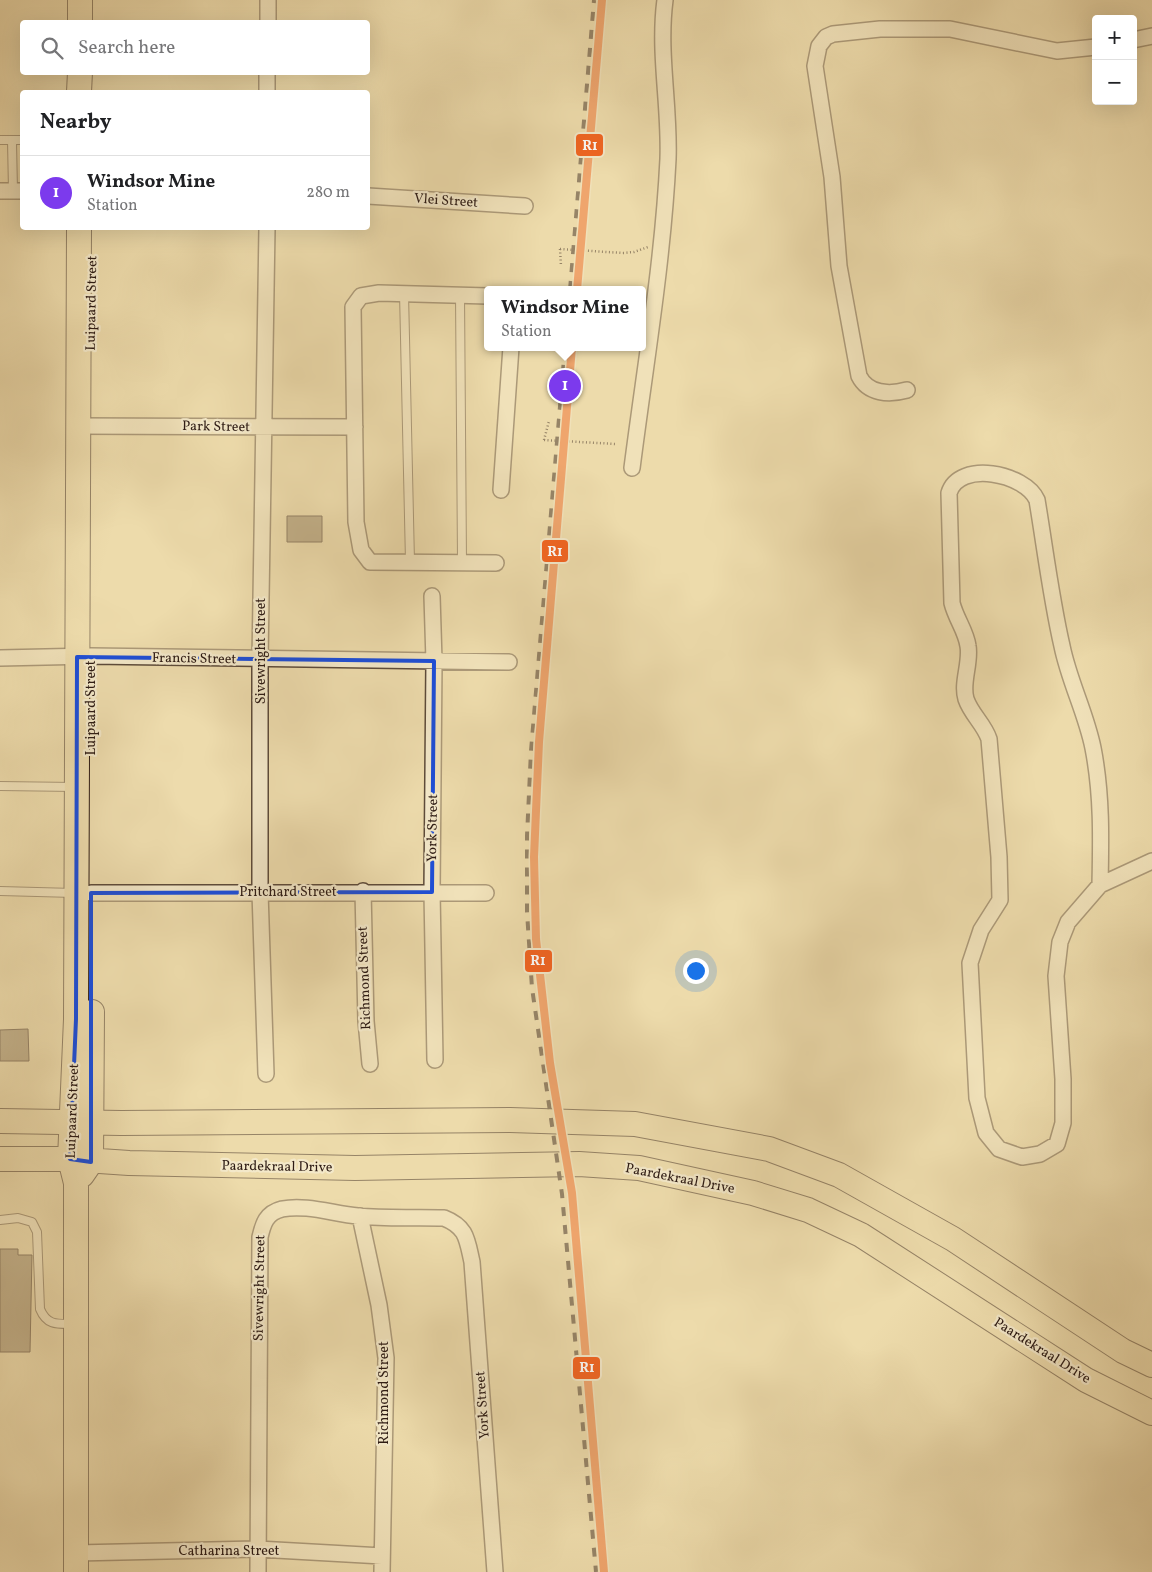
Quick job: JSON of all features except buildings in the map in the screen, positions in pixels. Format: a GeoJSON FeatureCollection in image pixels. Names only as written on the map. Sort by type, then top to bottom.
{"type":"FeatureCollection","features":[{"type":"Feature","properties":{"kind":"main road"},"geometry":{"type":"LineString","coordinates":[[80,0],[80,20]]}},
{"type":"Feature","properties":{"kind":"main road"},"geometry":{"type":"LineString","coordinates":[[93,20],[94,0]]}},
{"type":"Feature","properties":{"kind":"main road"},"geometry":{"type":"LineString","coordinates":[[80,75],[80,90]]}},
{"type":"Feature","properties":{"kind":"main road"},"geometry":{"type":"LineString","coordinates":[[93,75],[93,90]]}},
{"type":"Feature","properties":{"kind":"main road","name":"Luipaard Street"},"geometry":{"type":"LineString","coordinates":[[76,1562],[76,1184],[81,1160],[84,1018],[84,426],[79,230]]}},
{"type":"Feature","properties":{"kind":"main road","name":"Luipaard Street"},"geometry":{"type":"LineString","coordinates":[[84,426],[93,230]]}},
{"type":"Feature","properties":{"kind":"main road","name":"Luipaard Street"},"geometry":{"type":"LineString","coordinates":[[84,657],[77,787],[84,893]]}},
{"type":"Feature","properties":{"kind":"main road"},"geometry":{"type":"LineString","coordinates":[[0,1121],[510,1120],[635,1124],[769,1149],[839,1175],[944,1234],[1123,1351],[1152,1366]]}},
{"type":"Feature","properties":{"kind":"main road","name":"Paardekraal Drive"},"geometry":{"type":"LineString","coordinates":[[0,1159],[355,1168],[580,1164],[639,1168],[753,1193],[808,1210],[862,1235],[1086,1380],[1152,1413]]}},
{"type":"Feature","properties":{"kind":"street"},"geometry":{"type":"LineString","coordinates":[[268,0],[268,20]]}},
{"type":"Feature","properties":{"kind":"street"},"geometry":{"type":"LineString","coordinates":[[632,468],[662,234],[668,159],[669,121],[663,44],[665,0]]}},
{"type":"Feature","properties":{"kind":"street"},"geometry":{"type":"LineString","coordinates":[[907,390],[889,393],[876,391],[865,385],[859,376],[839,266],[832,177],[816,76],[815,61],[819,46],[826,37],[833,34],[900,29],[950,29],[1057,51],[1092,47]]}},
{"type":"Feature","properties":{"kind":"street"},"geometry":{"type":"LineString","coordinates":[[1137,39],[1152,36]]}},
{"type":"Feature","properties":{"kind":"street"},"geometry":{"type":"LineString","coordinates":[[267,75],[267,90]]}},
{"type":"Feature","properties":{"kind":"street","name":"Vlei Street"},"geometry":{"type":"LineString","coordinates":[[370,196],[525,206]]}},
{"type":"Feature","properties":{"kind":"street","name":"Sivewright Street"},"geometry":{"type":"LineString","coordinates":[[266,1074],[260,892],[260,660],[267,230]]}},
{"type":"Feature","properties":{"kind":"street"},"geometry":{"type":"LineString","coordinates":[[484,296],[379,293],[361,296],[353,307],[356,522],[361,550],[370,562],[496,563]]}},
{"type":"Feature","properties":{"kind":"street"},"geometry":{"type":"LineString","coordinates":[[501,490],[511,351]]}},
{"type":"Feature","properties":{"kind":"street","name":"Park Street"},"geometry":{"type":"LineString","coordinates":[[84,426],[355,427]]}},
{"type":"Feature","properties":{"kind":"street"},"geometry":{"type":"LineString","coordinates":[[1100,885],[1101,805],[1093,748],[1081,706],[1068,674],[1061,644],[1037,500],[1030,489],[1006,477],[988,473],[969,475],[954,482],[949,493],[952,603],[955,618],[967,638],[966,699],[985,727],[990,739],[999,857],[1000,900],[981,930],[970,962],[977,1098],[986,1133],[999,1149],[1022,1157],[1040,1154],[1057,1144],[1063,1123],[1063,1079],[1056,976],[1060,942],[1068,922],[1100,885],[1152,861]]}},
{"type":"Feature","properties":{"kind":"street","name":"York Street"},"geometry":{"type":"LineString","coordinates":[[432,596],[434,661],[432,892],[435,1060]]}},
{"type":"Feature","properties":{"kind":"street","name":"Francis Street"},"geometry":{"type":"LineString","coordinates":[[0,658],[84,657],[509,662]]}},
{"type":"Feature","properties":{"kind":"street","name":"Pritchard Street"},"geometry":{"type":"LineString","coordinates":[[84,893],[363,891],[486,893]]}},
{"type":"Feature","properties":{"kind":"street","name":"Richmond Street"},"geometry":{"type":"LineString","coordinates":[[363,891],[366,1021],[370,1064]]}},
{"type":"Feature","properties":{"kind":"street","name":"Sivewright Street"},"geometry":{"type":"LineString","coordinates":[[258,1572],[260,1237],[263,1223],[269,1215],[281,1209],[300,1209],[360,1216],[444,1218],[456,1222],[467,1239]]}},
{"type":"Feature","properties":{"kind":"street","name":"Richmond Street"},"geometry":{"type":"LineString","coordinates":[[360,1216],[379,1305],[386,1358],[382,1572]]}},
{"type":"Feature","properties":{"kind":"street","name":"York Street"},"geometry":{"type":"LineString","coordinates":[[467,1239],[472,1272],[495,1572]]}},
{"type":"Feature","properties":{"kind":"street","name":"Catharina Street"},"geometry":{"type":"LineString","coordinates":[[76,1562],[258,1549],[382,1556]]}},
{"type":"Feature","properties":{"kind":"lane"},"geometry":{"type":"LineString","coordinates":[[0,140],[20,140]]}},
{"type":"Feature","properties":{"kind":"lane"},"geometry":{"type":"LineString","coordinates":[[12,141],[12,191]]}},
{"type":"Feature","properties":{"kind":"lane"},"geometry":{"type":"LineString","coordinates":[[404,293],[410,562]]}},
{"type":"Feature","properties":{"kind":"lane"},"geometry":{"type":"LineString","coordinates":[[460,294],[462,562]]}},
{"type":"Feature","properties":{"kind":"lane"},"geometry":{"type":"LineString","coordinates":[[0,786],[77,787]]}},
{"type":"Feature","properties":{"kind":"lane"},"geometry":{"type":"LineString","coordinates":[[0,891],[84,893]]}},
{"type":"Feature","properties":{"kind":"lane"},"geometry":{"type":"LineString","coordinates":[[0,1220],[18,1218],[32,1222],[37,1232],[40,1310],[44,1318],[52,1324],[76,1324]]}},
{"type":"Feature","properties":{"kind":"path"},"geometry":{"type":"LineString","coordinates":[[562,266],[560,249],[634,252]]}},
{"type":"Feature","properties":{"kind":"path"},"geometry":{"type":"LineString","coordinates":[[549,421],[544,440],[616,444]]}},
{"type":"Feature","properties":{"kind":"highlighted area"},"geometry":{"type":"Polygon","coordinates":[[[77,657],[434,661],[432,892],[91,893],[91,1162],[70,1159],[76,1019],[77,657]]]}},
{"type":"Feature","properties":{"kind":"railway"},"geometry":{"type":"LineString","coordinates":[[570,286],[594,0]]}},
{"type":"Feature","properties":{"kind":"railway"},"geometry":{"type":"LineString","coordinates":[[565,351],[531,751],[527,836],[527,912],[532,988],[562,1194],[596,1572]]}},
{"type":"Feature","properties":{"kind":"transit line","name":"R1"},"geometry":{"type":"LineString","coordinates":[[577,286],[602,0]]}},
{"type":"Feature","properties":{"kind":"transit line","name":"R1"},"geometry":{"type":"LineString","coordinates":[[572,351],[539,742],[534,857],[536,939],[550,1063],[572,1193],[604,1572]]}},
{"type":"Feature","properties":{"kind":"place","name":"Windsor Mine"},"geometry":{"type":"Point","coordinates":[565,386]}}]}
